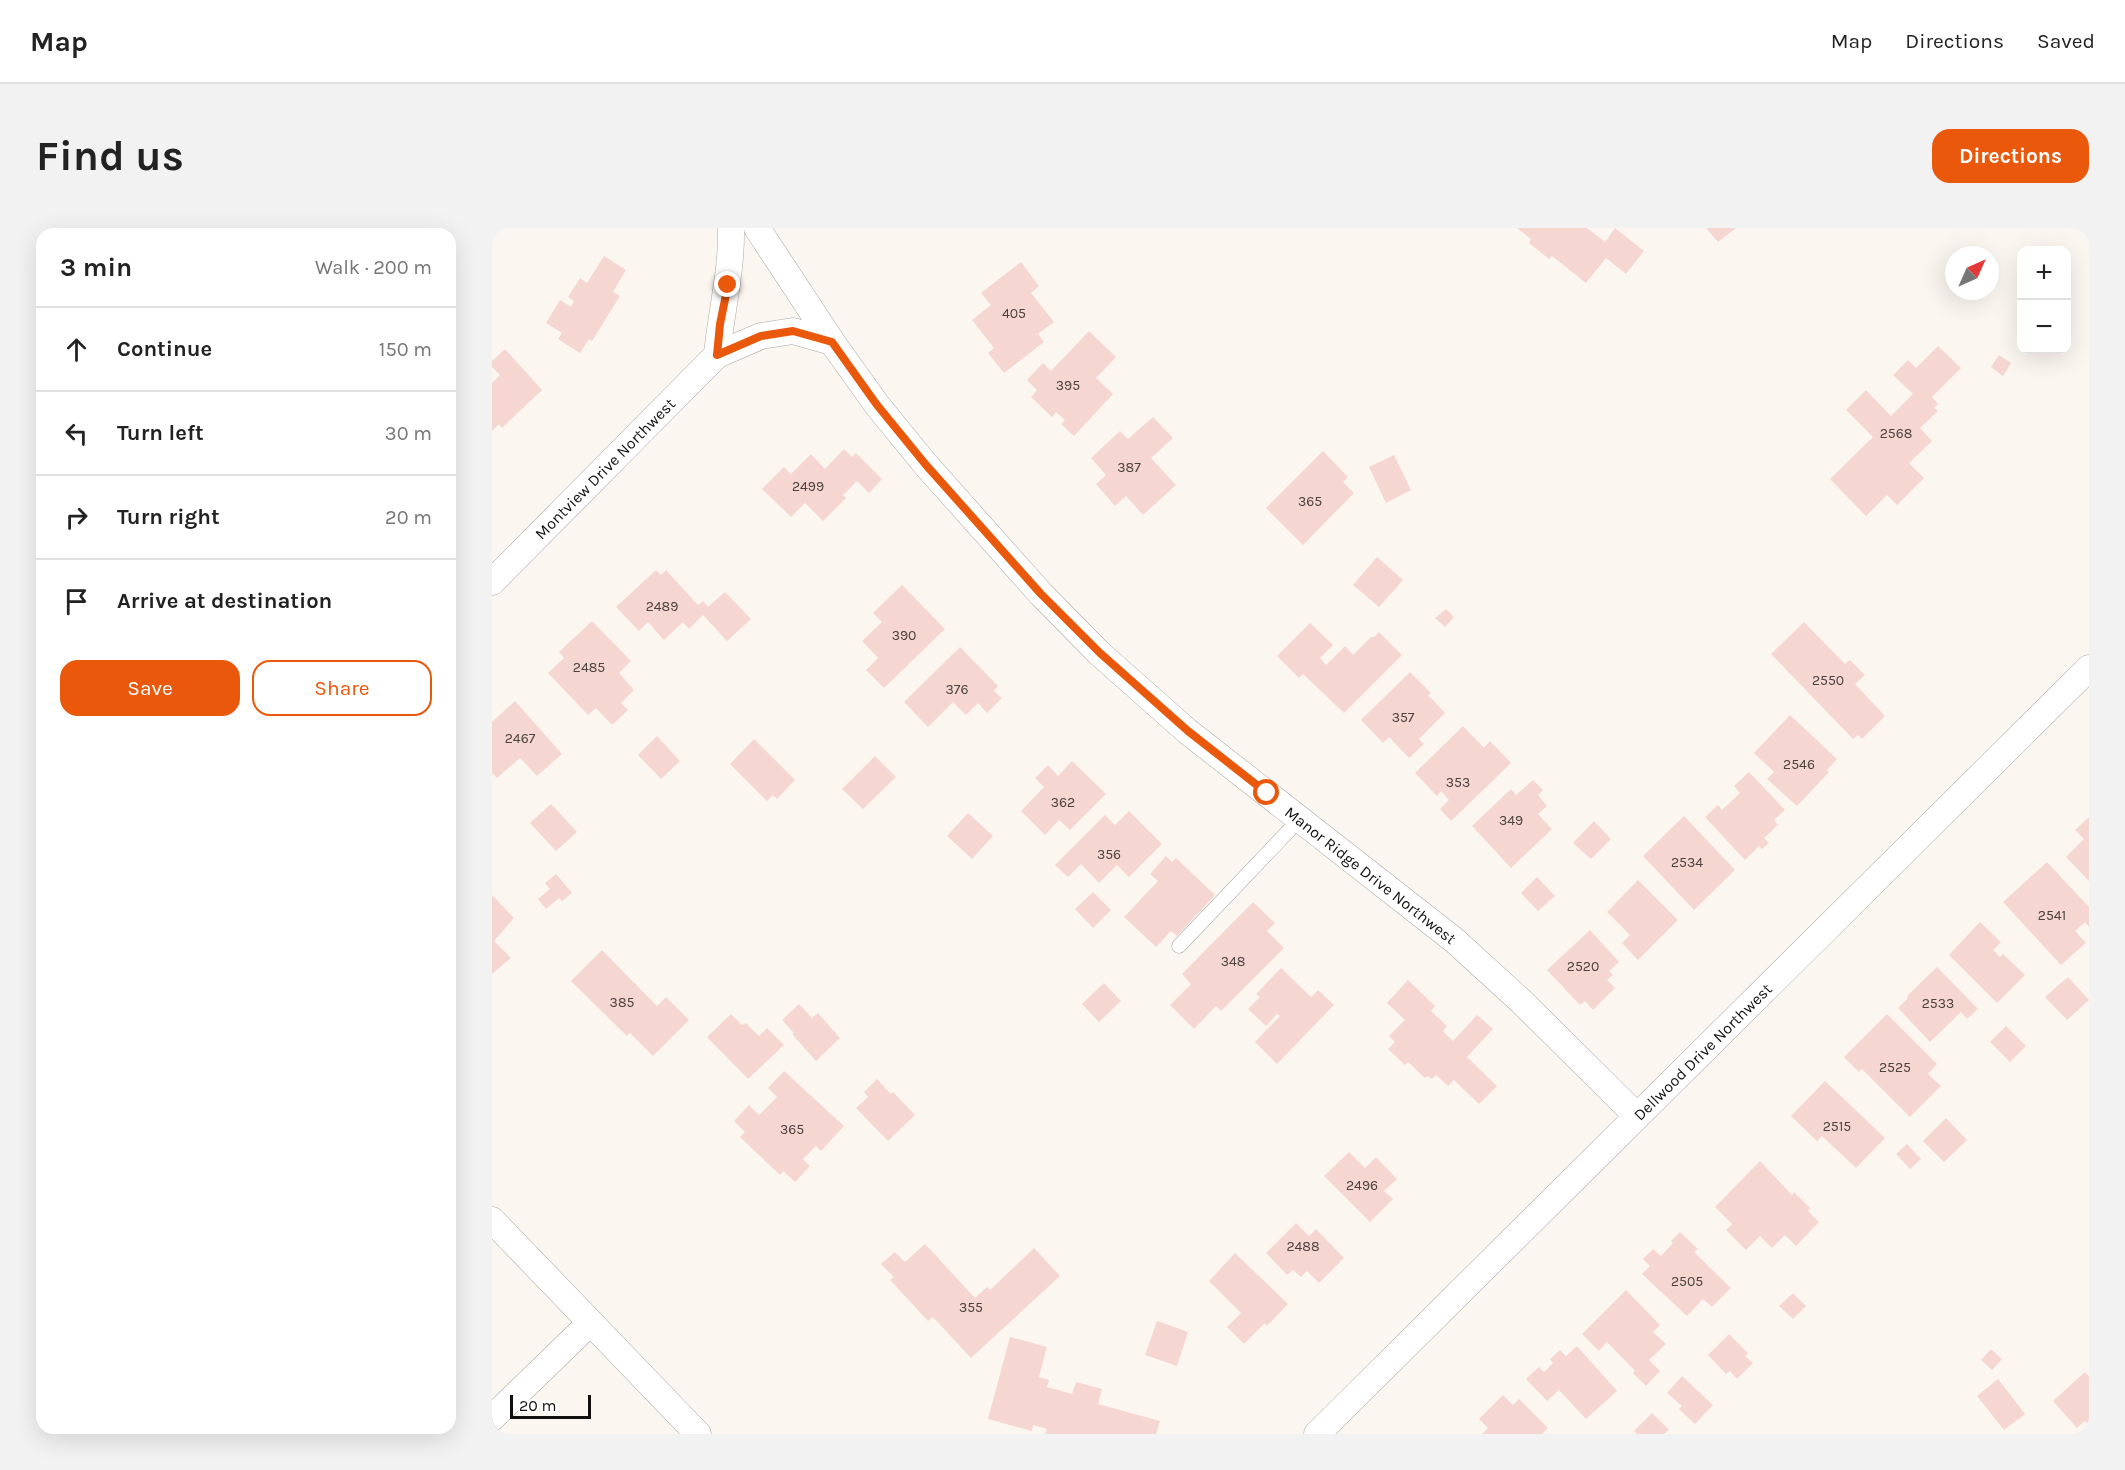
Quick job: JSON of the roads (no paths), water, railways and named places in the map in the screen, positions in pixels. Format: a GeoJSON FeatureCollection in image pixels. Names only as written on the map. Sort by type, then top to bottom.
{"type":"FeatureCollection","features":[{"type":"Feature","properties":{"kind":"street"},"geometry":{"type":"LineString","coordinates":[[717,355],[720,324],[728,285],[731,228]]}},
{"type":"Feature","properties":{"kind":"street","name":"Manor Ridge Drive Northwest"},"geometry":{"type":"LineString","coordinates":[[757,228],[832,342],[877,405],[926,465],[1041,594],[1100,653],[1188,731],[1454,940],[1522,1002],[1637,1116]]}},
{"type":"Feature","properties":{"kind":"street","name":"Montview Drive Northwest"},"geometry":{"type":"LineString","coordinates":[[492,582],[717,355],[761,336],[793,331],[832,342]]}},
{"type":"Feature","properties":{"kind":"street","name":"Dellwood Drive Northwest"},"geometry":{"type":"LineString","coordinates":[[1317,1434],[2089,668]]}},
{"type":"Feature","properties":{"kind":"street"},"geometry":{"type":"LineString","coordinates":[[492,1220],[698,1434]]}},
{"type":"Feature","properties":{"kind":"street"},"geometry":{"type":"LineString","coordinates":[[492,1418],[590,1323]]}},
{"type":"Feature","properties":{"kind":"lane"},"geometry":{"type":"LineString","coordinates":[[1179,946],[1300,819]]}}]}
